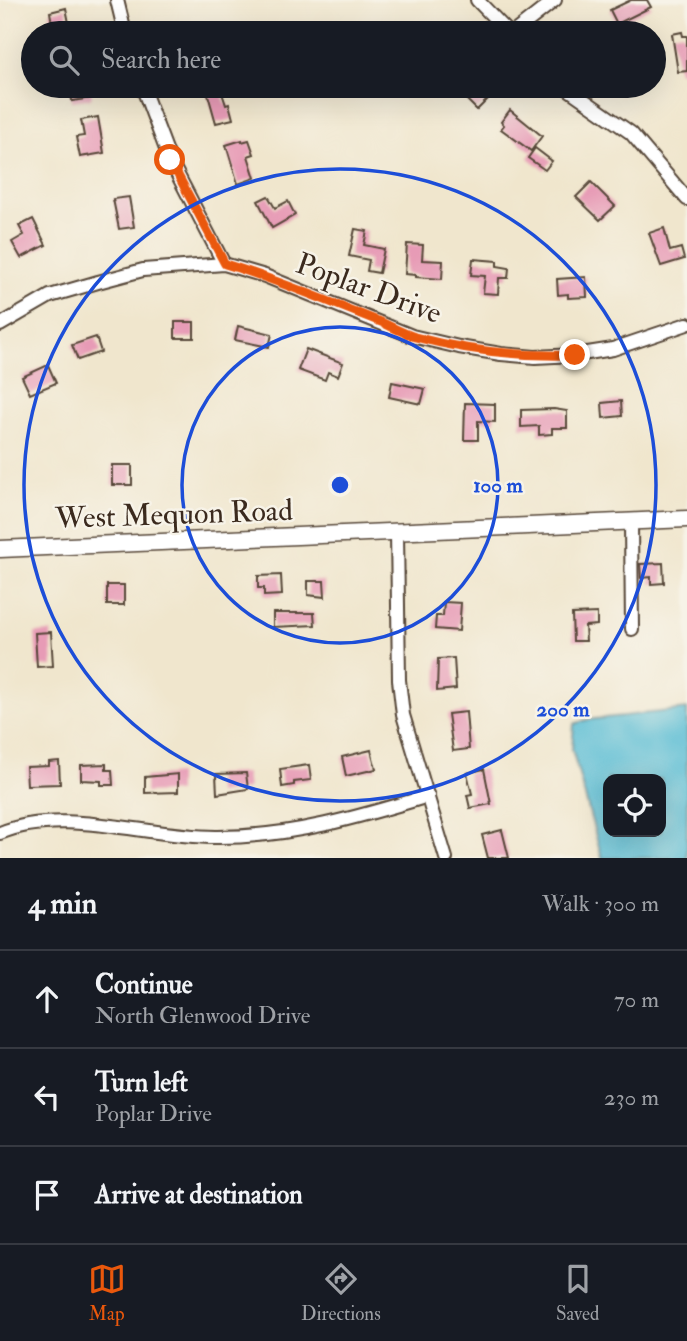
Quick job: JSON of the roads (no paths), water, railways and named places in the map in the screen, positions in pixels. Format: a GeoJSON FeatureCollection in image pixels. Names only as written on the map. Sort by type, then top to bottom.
{"type":"FeatureCollection","features":[{"type":"Feature","properties":{"kind":"main road","name":"West Mequon Road"},"geometry":{"type":"LineString","coordinates":[[0,549],[687,519]]}},
{"type":"Feature","properties":{"kind":"street"},"geometry":{"type":"LineString","coordinates":[[117,0],[122,21]]}},
{"type":"Feature","properties":{"kind":"street"},"geometry":{"type":"LineString","coordinates":[[477,0],[499,21]]}},
{"type":"Feature","properties":{"kind":"street"},"geometry":{"type":"LineString","coordinates":[[527,21],[555,0]]}},
{"type":"Feature","properties":{"kind":"street"},"geometry":{"type":"LineString","coordinates":[[146,98],[165,149],[225,264]]}},
{"type":"Feature","properties":{"kind":"street"},"geometry":{"type":"LineString","coordinates":[[581,98],[631,133],[687,199]]}},
{"type":"Feature","properties":{"kind":"street","name":"Poplar Drive"},"geometry":{"type":"LineString","coordinates":[[0,325],[50,296],[98,282],[143,270],[225,264],[265,276],[412,336],[501,354],[535,357],[613,349],[687,324]]}},
{"type":"Feature","properties":{"kind":"street"},"geometry":{"type":"LineString","coordinates":[[631,522],[632,629]]}},
{"type":"Feature","properties":{"kind":"street"},"geometry":{"type":"LineString","coordinates":[[397,532],[399,680],[403,715],[446,858]]}},
{"type":"Feature","properties":{"kind":"street"},"geometry":{"type":"LineString","coordinates":[[0,833],[15,827],[77,821],[145,832],[217,837],[260,834],[345,821],[428,796]]}},
{"type":"Feature","properties":{"kind":"water"},"geometry":{"type":"Polygon","coordinates":[[[687,709],[687,858],[602,858],[572,749],[574,724],[586,720],[687,709]]]}}]}
